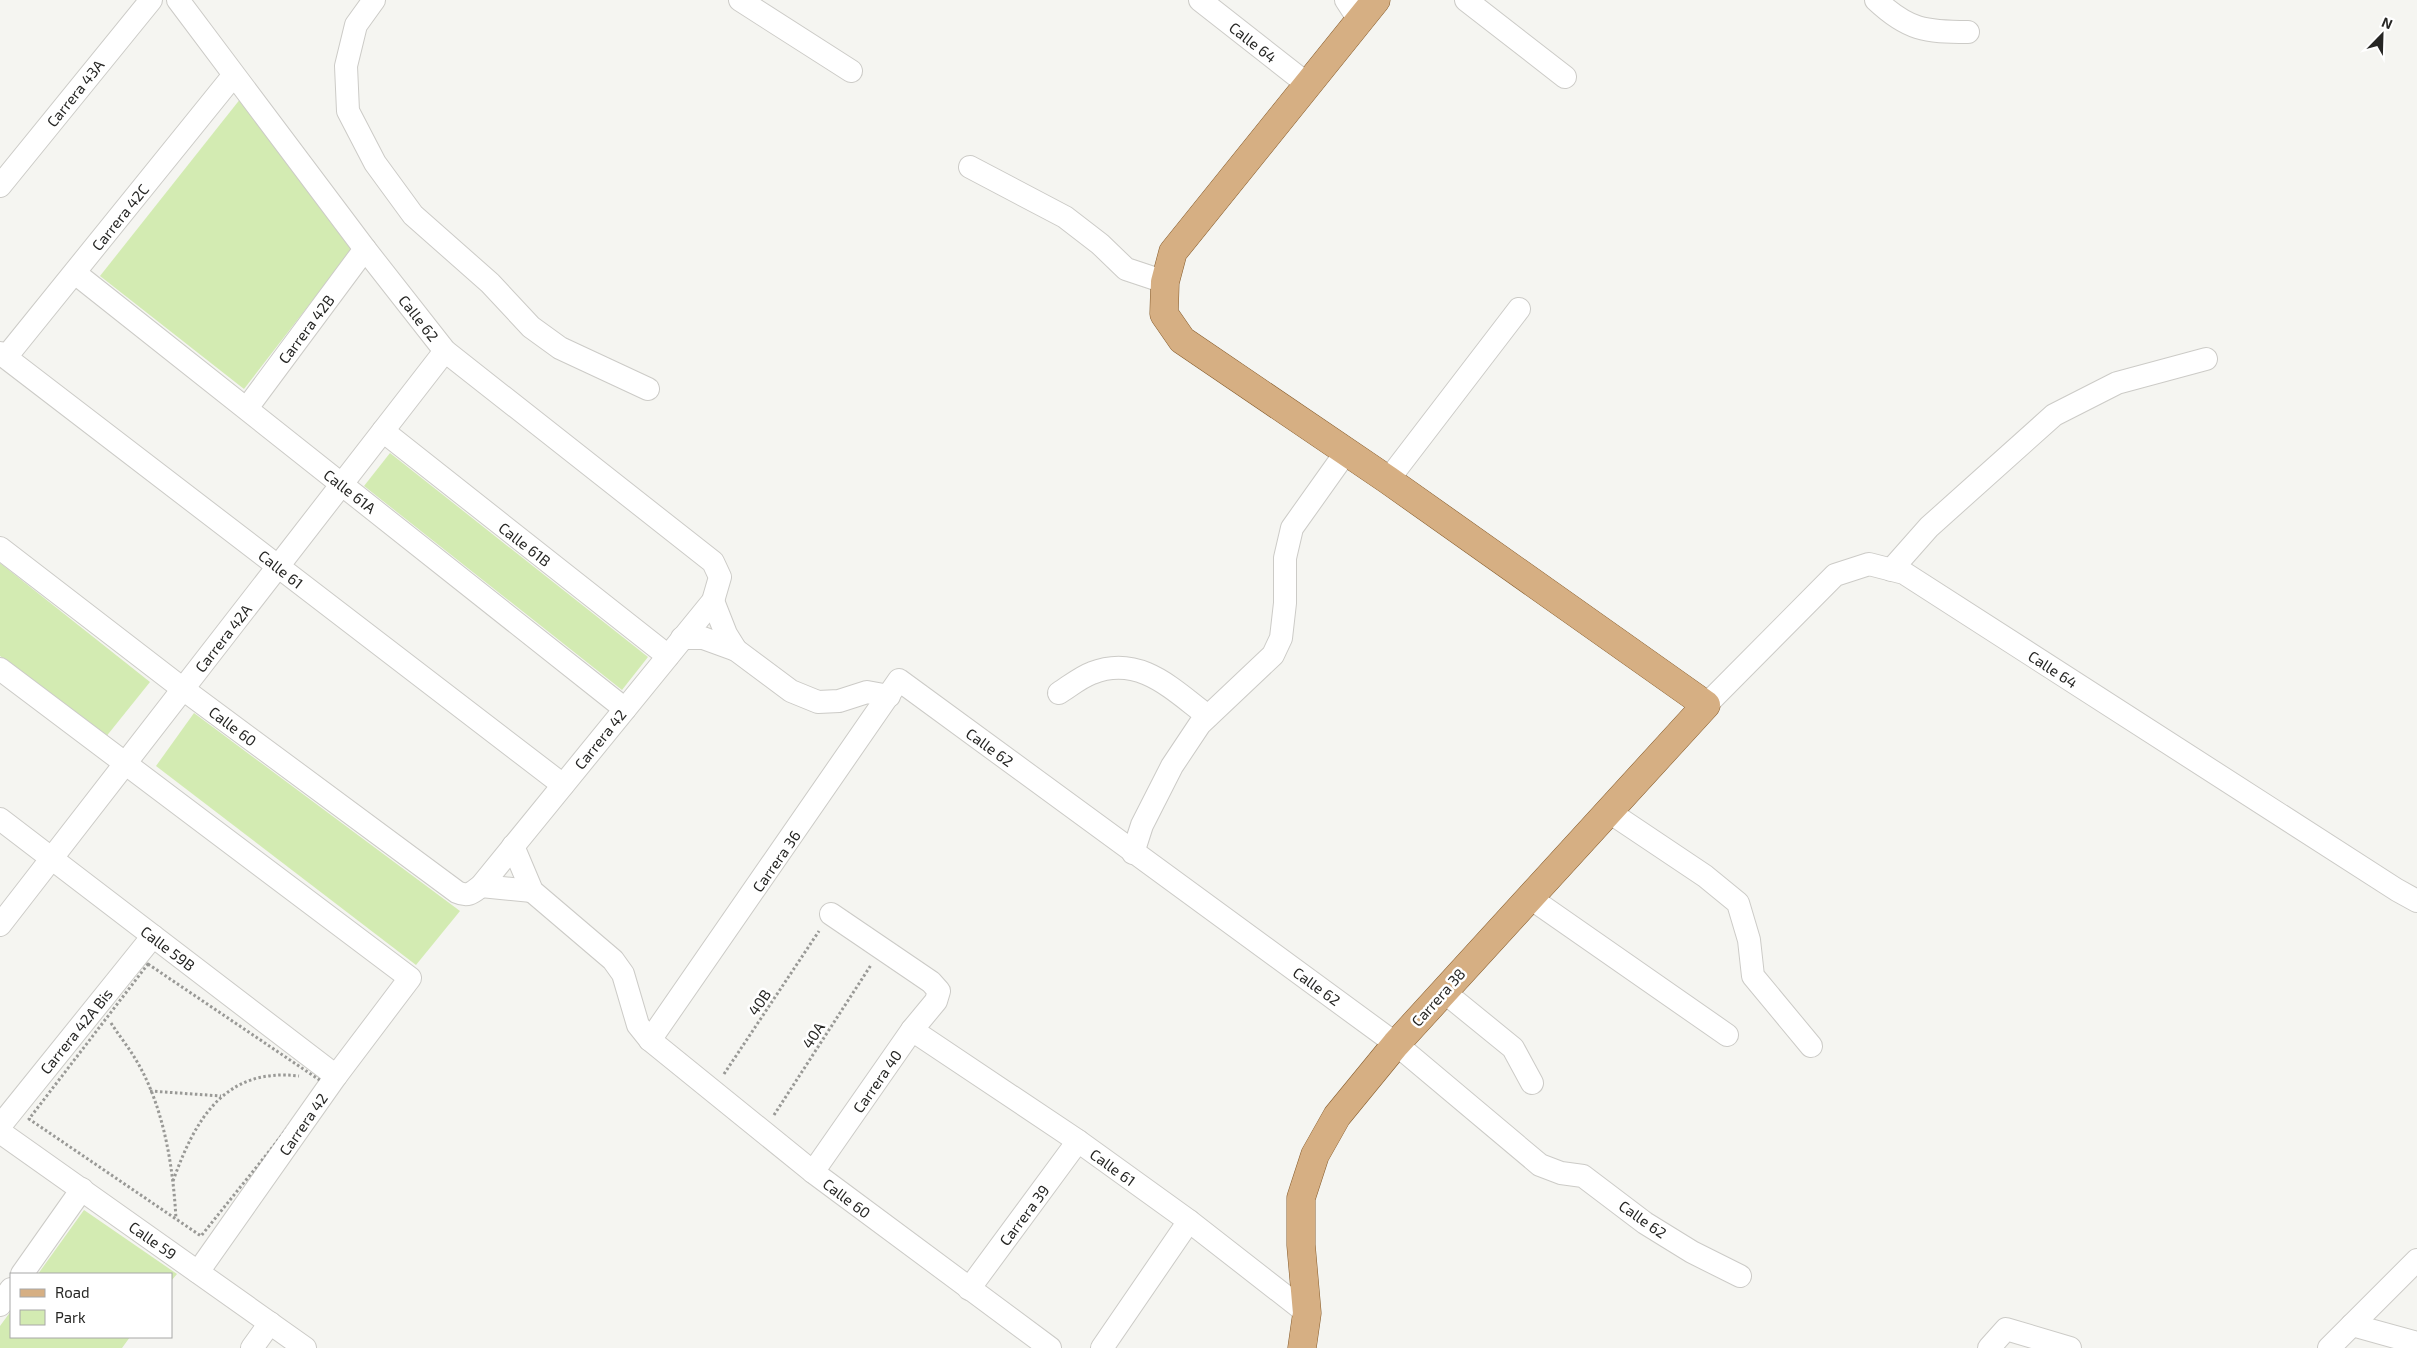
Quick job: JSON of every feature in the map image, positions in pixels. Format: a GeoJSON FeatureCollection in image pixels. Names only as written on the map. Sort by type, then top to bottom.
{"type":"FeatureCollection","features":[{"type":"Feature","properties":{"kind":"main road"},"geometry":{"type":"LineString","coordinates":[[1360,7],[1307,84],[1173,252],[1165,282],[1164,314],[1182,340],[1388,480],[1706,705]]}},
{"type":"Feature","properties":{"kind":"main road","name":"Carrera 38"},"geometry":{"type":"LineString","coordinates":[[1302,1348],[1307,1313],[1301,1245],[1301,1198],[1315,1155],[1337,1116],[1396,1044],[1443,991],[1706,705]]}},
{"type":"Feature","properties":{"kind":"street","name":"Carrera 43A"},"geometry":{"type":"LineString","coordinates":[[0,186],[151,0]]}},
{"type":"Feature","properties":{"kind":"street","name":"Calle 62"},"geometry":{"type":"LineString","coordinates":[[178,0],[233,76],[445,351],[712,562],[720,577]]}},
{"type":"Feature","properties":{"kind":"street"},"geometry":{"type":"LineString","coordinates":[[374,0],[356,25],[346,66],[348,111],[375,163],[413,215],[490,283],[530,327],[567,352],[648,389]]}},
{"type":"Feature","properties":{"kind":"street"},"geometry":{"type":"LineString","coordinates":[[740,0],[851,72]]}},
{"type":"Feature","properties":{"kind":"street","name":"Calle 64"},"geometry":{"type":"LineString","coordinates":[[1200,0],[1307,84]]}},
{"type":"Feature","properties":{"kind":"street"},"geometry":{"type":"LineString","coordinates":[[1466,0],[1565,77]]}},
{"type":"Feature","properties":{"kind":"street"},"geometry":{"type":"LineString","coordinates":[[1876,0],[1895,18],[1921,29],[1936,32],[1968,32]]}},
{"type":"Feature","properties":{"kind":"street","name":"Carrera 42C"},"geometry":{"type":"LineString","coordinates":[[3,355],[75,272],[233,76]]}},
{"type":"Feature","properties":{"kind":"street"},"geometry":{"type":"LineString","coordinates":[[970,167],[1065,217],[1100,244],[1126,269],[1165,282]]}},
{"type":"Feature","properties":{"kind":"street","name":"Carrera 42B"},"geometry":{"type":"LineString","coordinates":[[247,408],[365,249]]}},
{"type":"Feature","properties":{"kind":"street","name":"Calle 61A"},"geometry":{"type":"LineString","coordinates":[[75,272],[624,709]]}},
{"type":"Feature","properties":{"kind":"street"},"geometry":{"type":"LineString","coordinates":[[1388,480],[1519,309]]}},
{"type":"Feature","properties":{"kind":"street","name":"Carrera 42A"},"geometry":{"type":"LineString","coordinates":[[0,925],[445,351]]}},
{"type":"Feature","properties":{"kind":"street","name":"Calle 61"},"geometry":{"type":"LineString","coordinates":[[3,355],[563,785]]}},
{"type":"Feature","properties":{"kind":"street"},"geometry":{"type":"LineString","coordinates":[[1891,570],[1929,527],[2054,415],[2117,383],[2206,359]]}},
{"type":"Feature","properties":{"kind":"street","name":"Calle 61B"},"geometry":{"type":"LineString","coordinates":[[383,431],[668,656]]}},
{"type":"Feature","properties":{"kind":"street"},"geometry":{"type":"LineString","coordinates":[[1133,853],[1142,825],[1172,766],[1200,724],[1273,656],[1281,638],[1285,603],[1285,558],[1292,528],[1346,452]]}},
{"type":"Feature","properties":{"kind":"street","name":"Calle 60"},"geometry":{"type":"LineString","coordinates":[[0,548],[183,689],[457,892],[476,890],[532,892],[613,960],[623,974],[638,1025],[650,1040],[813,1172],[1050,1348]]}},
{"type":"Feature","properties":{"kind":"street","name":"Calle 64"},"geometry":{"type":"LineString","coordinates":[[1706,705],[1835,575],[1869,564],[1904,573],[2397,890],[2417,901]]}},
{"type":"Feature","properties":{"kind":"street","name":"Carrera 42"},"geometry":{"type":"LineString","coordinates":[[476,890],[713,600],[720,577]]}},
{"type":"Feature","properties":{"kind":"street"},"geometry":{"type":"LineString","coordinates":[[713,600],[718,618],[736,650]]}},
{"type":"Feature","properties":{"kind":"street"},"geometry":{"type":"LineString","coordinates":[[682,638],[703,638],[736,650],[791,691],[818,702],[839,701],[867,692],[894,688]]}},
{"type":"Feature","properties":{"kind":"street"},"geometry":{"type":"LineString","coordinates":[[1060,693],[1092,673],[1116,667],[1140,669],[1160,680],[1208,716]]}},
{"type":"Feature","properties":{"kind":"street"},"geometry":{"type":"LineString","coordinates":[[0,669],[125,764]]}},
{"type":"Feature","properties":{"kind":"street","name":"Calle 62"},"geometry":{"type":"LineString","coordinates":[[894,688],[1133,853],[1396,1044],[1540,1165],[1561,1173],[1583,1176],[1645,1223],[1692,1252],[1740,1276]]}},
{"type":"Feature","properties":{"kind":"street","name":"Carrera 36"},"geometry":{"type":"LineString","coordinates":[[650,1040],[894,688]]}},
{"type":"Feature","properties":{"kind":"street","name":"Carrera 42"},"geometry":{"type":"LineString","coordinates":[[125,764],[410,978],[326,1077],[198,1272]]}},
{"type":"Feature","properties":{"kind":"street"},"geometry":{"type":"LineString","coordinates":[[1608,811],[1705,876],[1738,904],[1749,940],[1753,976],[1811,1046]]}},
{"type":"Feature","properties":{"kind":"street","name":"Calle 59B"},"geometry":{"type":"LineString","coordinates":[[0,819],[153,936],[326,1077]]}},
{"type":"Feature","properties":{"kind":"street"},"geometry":{"type":"LineString","coordinates":[[513,846],[532,892]]}},
{"type":"Feature","properties":{"kind":"street"},"geometry":{"type":"LineString","coordinates":[[1529,897],[1727,1035]]}},
{"type":"Feature","properties":{"kind":"street"},"geometry":{"type":"LineString","coordinates":[[827,919],[881,950]]}},
{"type":"Feature","properties":{"kind":"street","name":"Carrera 42A Bis"},"geometry":{"type":"LineString","coordinates":[[0,1126],[153,936]]}},
{"type":"Feature","properties":{"kind":"street","name":"Carrera 40"},"geometry":{"type":"LineString","coordinates":[[813,1172],[912,1030],[936,1001],[939,991],[931,982],[881,950]]}},
{"type":"Feature","properties":{"kind":"street"},"geometry":{"type":"LineString","coordinates":[[1443,991],[1513,1048],[1532,1083]]}},
{"type":"Feature","properties":{"kind":"street","name":"Calle 61"},"geometry":{"type":"LineString","coordinates":[[912,1030],[1078,1142],[1189,1221],[1307,1313]]}},
{"type":"Feature","properties":{"kind":"street","name":"Calle 59"},"geometry":{"type":"LineString","coordinates":[[0,1132],[305,1348]]}},
{"type":"Feature","properties":{"kind":"street","name":"Carrera 39"},"geometry":{"type":"LineString","coordinates":[[969,1289],[1078,1142]]}},
{"type":"Feature","properties":{"kind":"street"},"geometry":{"type":"LineString","coordinates":[[23,1273],[82,1189]]}},
{"type":"Feature","properties":{"kind":"street"},"geometry":{"type":"LineString","coordinates":[[1102,1348],[1189,1221]]}},
{"type":"Feature","properties":{"kind":"street"},"geometry":{"type":"LineString","coordinates":[[2329,1348],[2417,1260]]}},
{"type":"Feature","properties":{"kind":"street"},"geometry":{"type":"LineString","coordinates":[[0,1305],[10,1290]]}},
{"type":"Feature","properties":{"kind":"street"},"geometry":{"type":"LineString","coordinates":[[252,1348],[270,1323]]}},
{"type":"Feature","properties":{"kind":"street"},"geometry":{"type":"LineString","coordinates":[[2352,1326],[2417,1343]]}},
{"type":"Feature","properties":{"kind":"street"},"geometry":{"type":"LineString","coordinates":[[1989,1348],[2006,1329],[2070,1348]]}},
{"type":"Feature","properties":{"kind":"path","name":"40B"},"geometry":{"type":"LineString","coordinates":[[713,1091],[827,919]]}},
{"type":"Feature","properties":{"kind":"path","name":"40A"},"geometry":{"type":"LineString","coordinates":[[764,1132],[881,950]]}},
{"type":"Feature","properties":{"kind":"path"},"geometry":{"type":"LineString","coordinates":[[148,964],[326,1077],[324,1083],[202,1236],[29,1119],[148,964]]}},
{"type":"Feature","properties":{"kind":"path"},"geometry":{"type":"LineString","coordinates":[[107,1018],[134,1056],[159,1115],[173,1181],[176,1219]]}},
{"type":"Feature","properties":{"kind":"path"},"geometry":{"type":"LineString","coordinates":[[173,1181],[183,1153],[195,1130],[205,1114],[221,1096],[235,1087],[258,1079],[287,1074],[326,1077]]}},
{"type":"Feature","properties":{"kind":"path"},"geometry":{"type":"LineString","coordinates":[[150,1091],[221,1096]]}},
{"type":"Feature","properties":{"kind":"green space"},"geometry":{"type":"Polygon","coordinates":[[[241,98],[353,248],[244,389],[100,276],[241,98]]]}},
{"type":"Feature","properties":{"kind":"green space"},"geometry":{"type":"Polygon","coordinates":[[[390,453],[648,657],[622,690],[364,486],[390,453]]]}},
{"type":"Feature","properties":{"kind":"green space"},"geometry":{"type":"Polygon","coordinates":[[[0,563],[150,682],[105,738],[0,656],[0,563]]]}},
{"type":"Feature","properties":{"kind":"green space"},"geometry":{"type":"Polygon","coordinates":[[[194,713],[460,911],[416,965],[156,766],[194,713]]]}},
{"type":"Feature","properties":{"kind":"green space"},"geometry":{"type":"Polygon","coordinates":[[[84,1210],[177,1274],[172,1280],[172,1273],[39,1273],[84,1210]]]}},
{"type":"Feature","properties":{"kind":"green space"},"geometry":{"type":"Polygon","coordinates":[[[10,1312],[10,1338],[129,1338],[122,1348],[0,1348],[0,1326],[10,1312]]]}}]}
